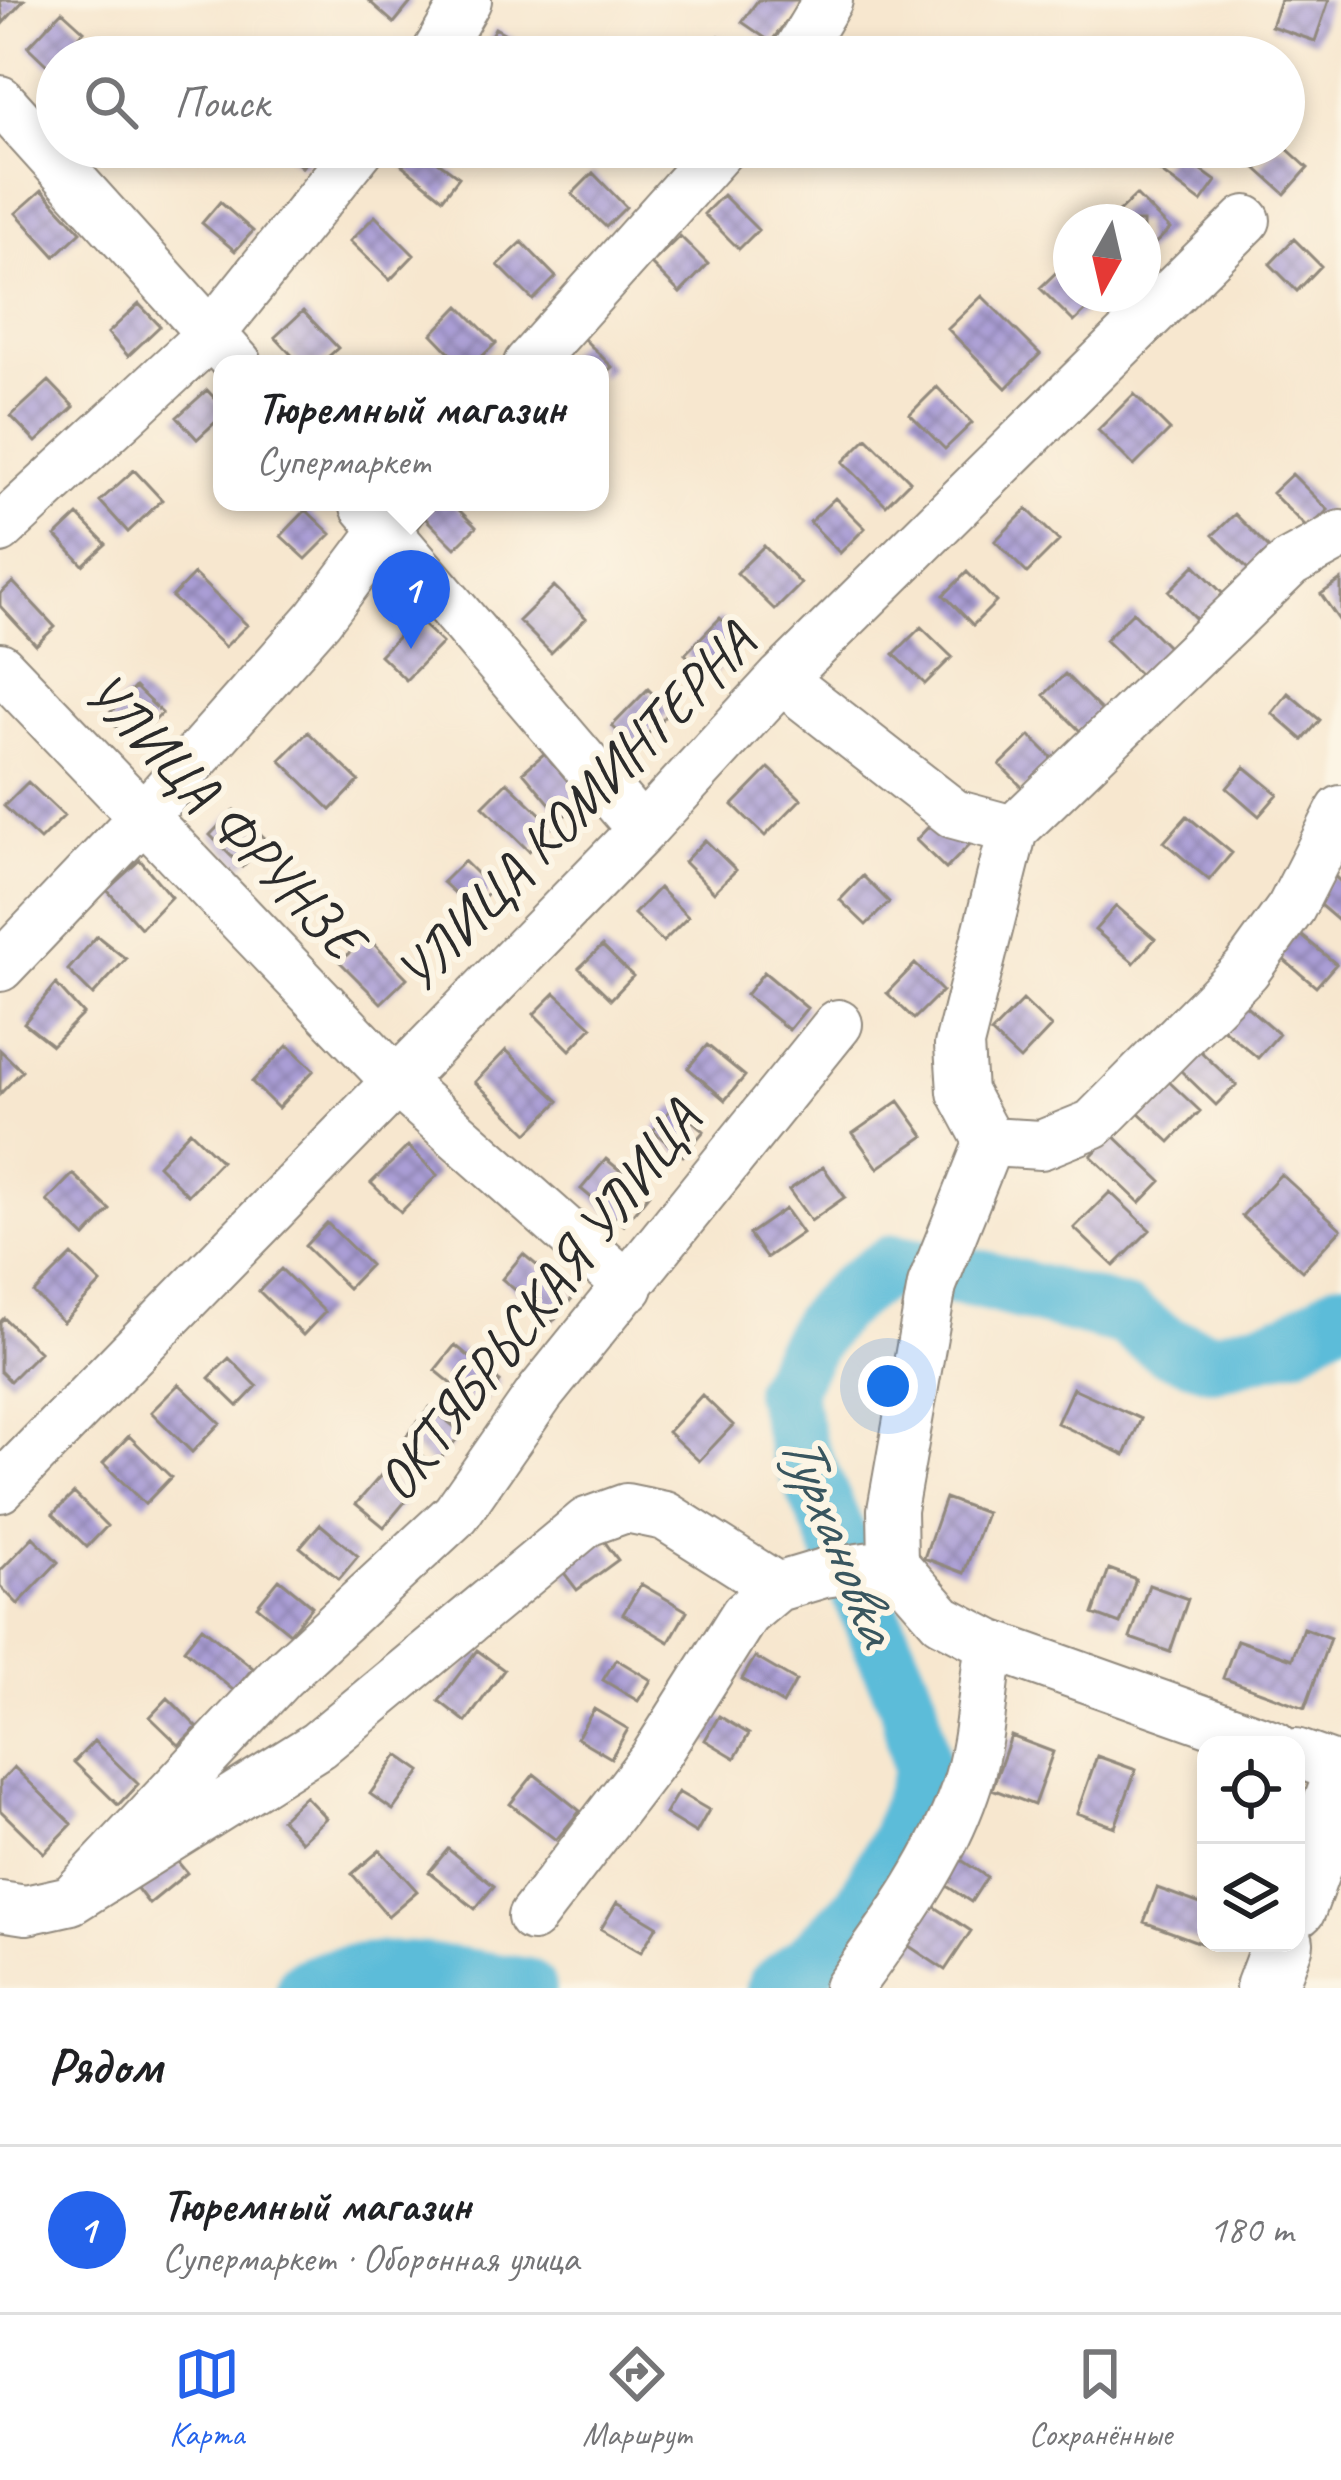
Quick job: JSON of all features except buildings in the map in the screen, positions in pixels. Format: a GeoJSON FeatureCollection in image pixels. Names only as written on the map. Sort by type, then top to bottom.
{"type":"FeatureCollection","features":[{"type":"Feature","properties":{"kind":"main road"},"geometry":{"type":"LineString","coordinates":[[1305,1882],[1341,1784]]}},
{"type":"Feature","properties":{"kind":"main road"},"geometry":{"type":"LineString","coordinates":[[1266,1988],[1279,1952]]}},
{"type":"Feature","properties":{"kind":"street"},"geometry":{"type":"LineString","coordinates":[[446,36],[467,0]]}},
{"type":"Feature","properties":{"kind":"street"},"geometry":{"type":"LineString","coordinates":[[807,36],[828,0]]}},
{"type":"Feature","properties":{"kind":"street"},"geometry":{"type":"LineString","coordinates":[[0,100],[36,140]]}},
{"type":"Feature","properties":{"kind":"street"},"geometry":{"type":"LineString","coordinates":[[61,168],[224,349],[347,168]]}},
{"type":"Feature","properties":{"kind":"street"},"geometry":{"type":"LineString","coordinates":[[536,355],[703,168]]}},
{"type":"Feature","properties":{"kind":"street","name":"УЛИЦА КОМИНТЕРНА"},"geometry":{"type":"LineString","coordinates":[[0,1488],[642,830],[781,679],[1246,220]]}},
{"type":"Feature","properties":{"kind":"street"},"geometry":{"type":"LineString","coordinates":[[0,529],[213,358]]}},
{"type":"Feature","properties":{"kind":"street"},"geometry":{"type":"LineString","coordinates":[[0,967],[143,817],[320,618],[383,511]]}},
{"type":"Feature","properties":{"kind":"street"},"geometry":{"type":"LineString","coordinates":[[385,511],[642,830]]}},
{"type":"Feature","properties":{"kind":"street"},"geometry":{"type":"LineString","coordinates":[[989,1142],[962,1092],[959,1046],[1013,830],[1290,563],[1341,535]]}},
{"type":"Feature","properties":{"kind":"street","name":"УЛИЦА ФРУНЗЕ"},"geometry":{"type":"LineString","coordinates":[[0,667],[396,1081],[629,1287]]}},
{"type":"Feature","properties":{"kind":"street"},"geometry":{"type":"LineString","coordinates":[[781,679],[954,814],[1013,830]]}},
{"type":"Feature","properties":{"kind":"street"},"geometry":{"type":"LineString","coordinates":[[989,1142],[1042,1145],[1094,1124],[1246,970],[1292,908],[1341,810]]}},
{"type":"Feature","properties":{"kind":"street","name":"ОКТЯБРЬСКАЯ УЛИЦА"},"geometry":{"type":"LineString","coordinates":[[71,1900],[280,1677],[456,1514],[541,1392],[838,1024]]}},
{"type":"Feature","properties":{"kind":"street"},"geometry":{"type":"LineString","coordinates":[[989,1142],[932,1285],[892,1510],[893,1563],[942,1619],[990,1644],[1249,1736]]}},
{"type":"Feature","properties":{"kind":"street"},"geometry":{"type":"LineString","coordinates":[[0,1906],[26,1910],[71,1900],[318,1745],[587,1522],[626,1508],[664,1516],[777,1587]]}},
{"type":"Feature","properties":{"kind":"street"},"geometry":{"type":"LineString","coordinates":[[532,1917],[654,1758],[745,1614],[777,1587],[824,1573],[893,1563]]}},
{"type":"Feature","properties":{"kind":"street"},"geometry":{"type":"LineString","coordinates":[[848,1988],[902,1915],[967,1786],[990,1644]]}},
{"type":"Feature","properties":{"kind":"street"},"geometry":{"type":"LineString","coordinates":[[1305,1756],[1341,1768]]}},
{"type":"Feature","properties":{"kind":"waterway","name":"Турхановка"},"geometry":{"type":"LineString","coordinates":[[776,1988],[813,1959],[862,1909],[899,1841],[923,1773],[908,1702],[798,1447],[783,1391],[827,1317],[855,1290],[894,1264],[982,1280],[1125,1317],[1167,1346],[1214,1361],[1292,1341],[1341,1311]]}},
{"type":"Feature","properties":{"kind":"waterway","name":"Турхановка"},"geometry":{"type":"LineString","coordinates":[[306,1988],[358,1973],[386,1971],[526,1988]]}},
{"type":"Feature","properties":{"kind":"place","name":"Тюремный магазин"},"geometry":{"type":"Point","coordinates":[411,649]}}]}
